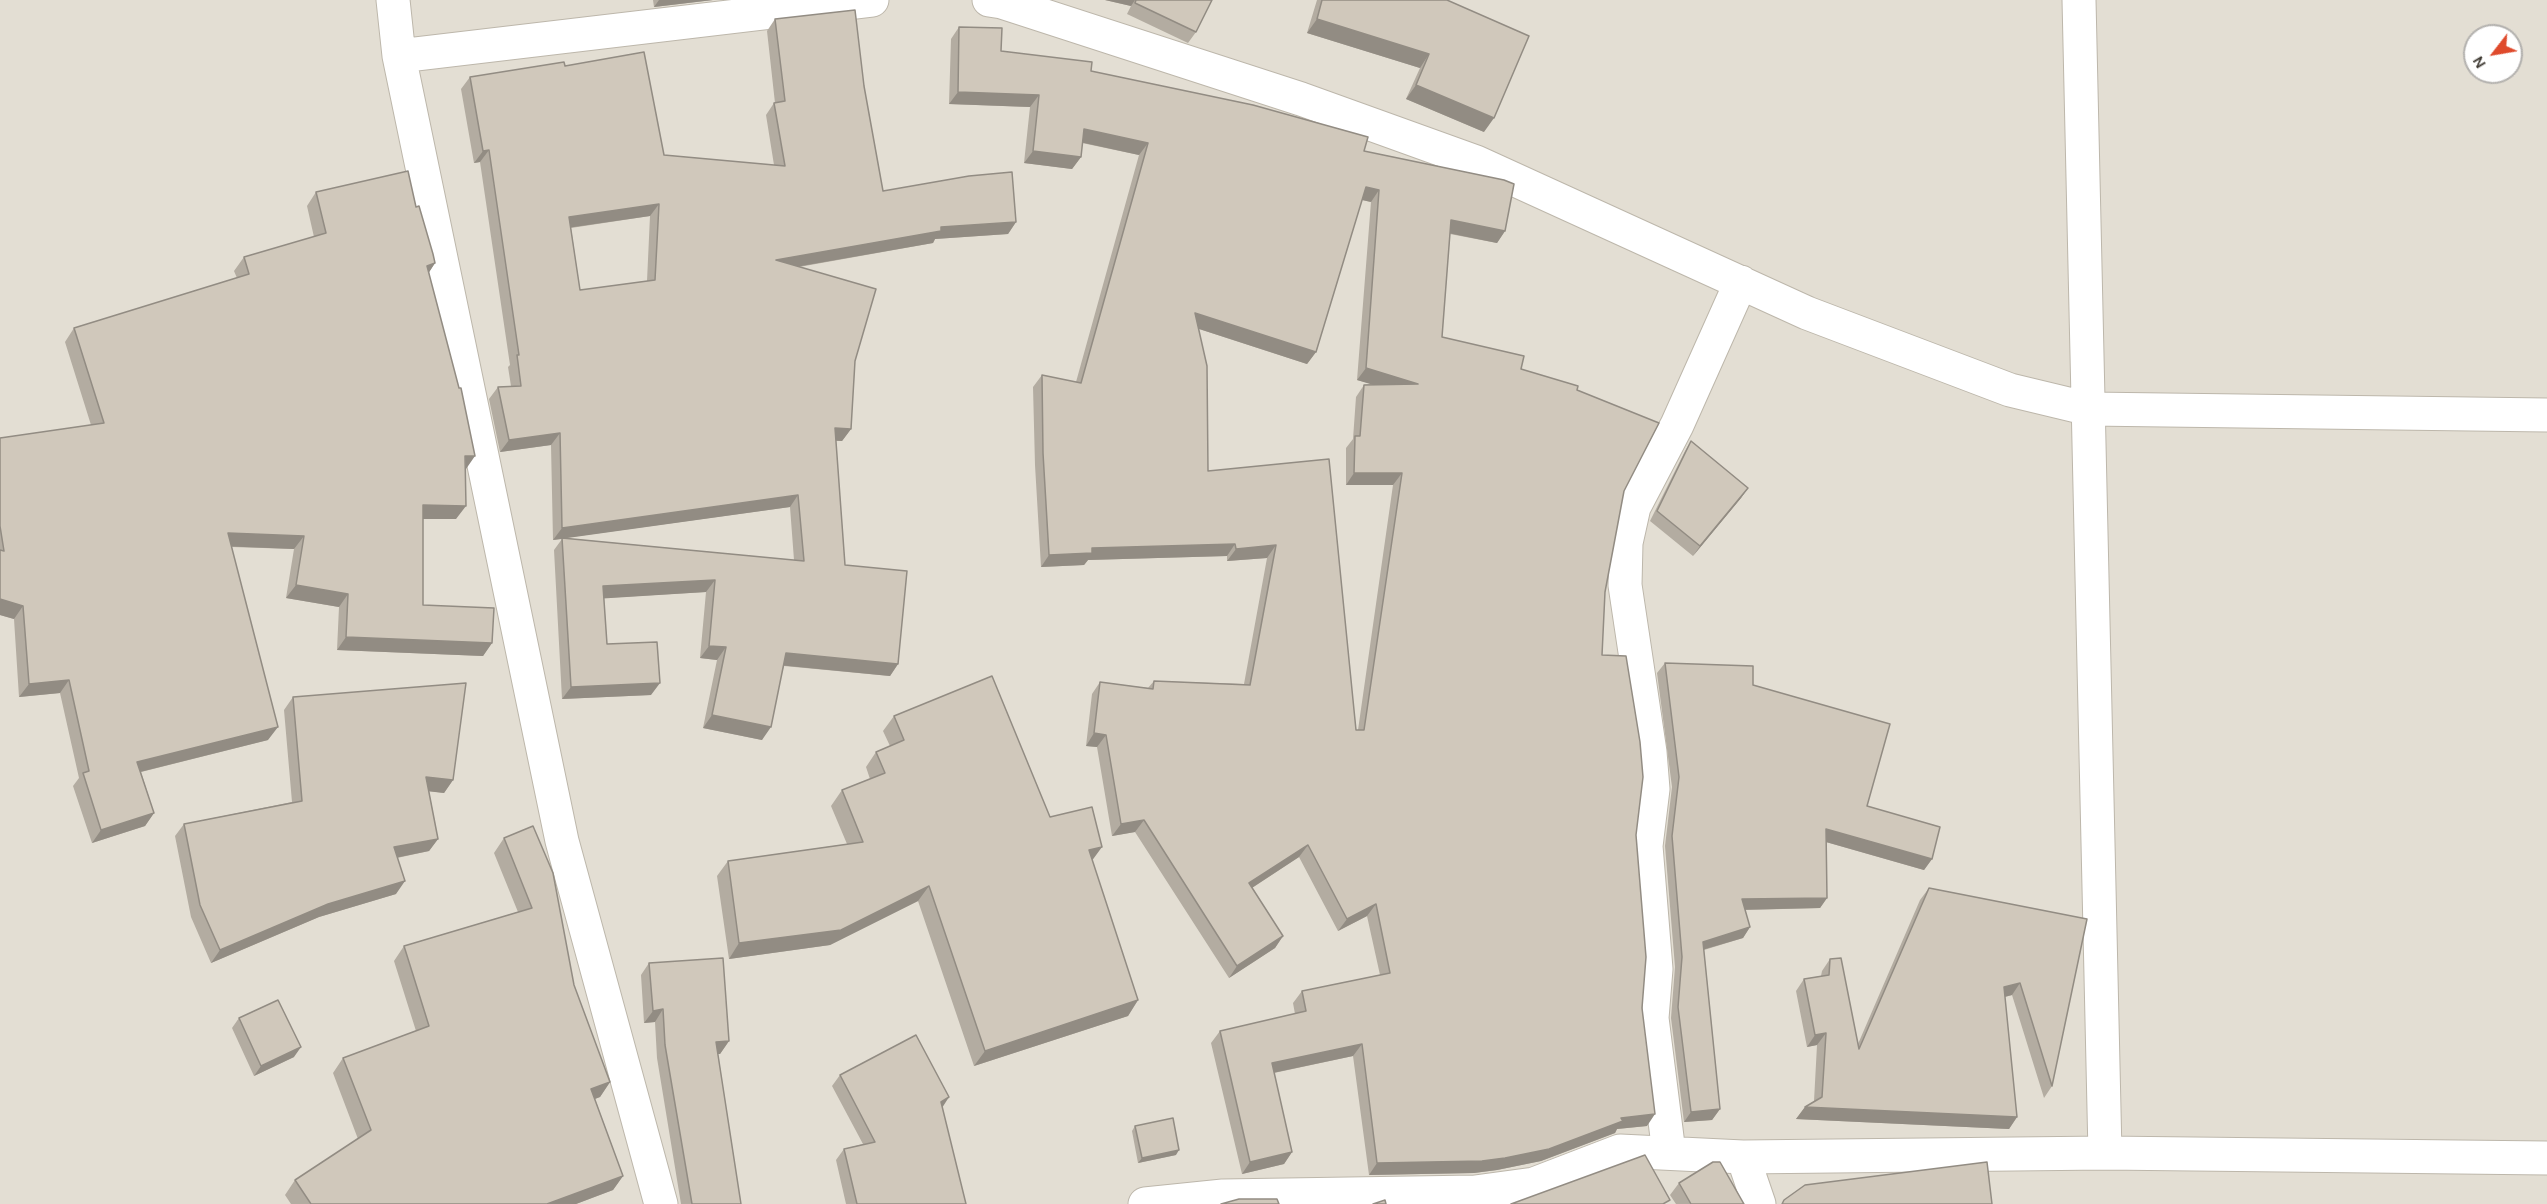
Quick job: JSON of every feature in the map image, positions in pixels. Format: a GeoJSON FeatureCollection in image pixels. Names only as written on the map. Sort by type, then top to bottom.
{"type":"FeatureCollection","features":[{"type":"Feature","properties":{"kind":"street"},"geometry":{"type":"LineString","coordinates":[[393,0],[399,56],[562,841],[661,1204]]}},
{"type":"Feature","properties":{"kind":"street"},"geometry":{"type":"LineString","coordinates":[[399,56],[872,0]]}},
{"type":"Feature","properties":{"kind":"street"},"geometry":{"type":"LineString","coordinates":[[988,0],[1002,2],[1301,99],[1476,162],[1806,313],[2010,390],[2089,409],[2547,416]]}},
{"type":"Feature","properties":{"kind":"street"},"geometry":{"type":"LineString","coordinates":[[2079,0],[2106,1153]]}},
{"type":"Feature","properties":{"kind":"street"},"geometry":{"type":"LineString","coordinates":[[1669,1153],[1652,1018],[1656,969],[1646,846],[1653,789],[1650,752],[1625,585],[1626,543],[1634,507],[1677,425],[1741,282]]}},
{"type":"Feature","properties":{"kind":"street"},"geometry":{"type":"LineString","coordinates":[[1145,1204],[1223,1196],[1475,1192],[1534,1184],[1620,1151],[1743,1157],[2106,1153],[2547,1158]]}},
{"type":"Feature","properties":{"kind":"street"},"geometry":{"type":"LineString","coordinates":[[1743,1157],[1759,1204]]}},
{"type":"Feature","properties":{"kind":"shaded area"},"geometry":{"type":"Polygon","coordinates":[[[0,0],[2547,0],[2547,1204],[0,1204],[0,0]]]}},
{"type":"Feature","properties":{"kind":"building"},"geometry":{"type":"Polygon","coordinates":[[[1136,0],[1212,0],[1196,32],[1135,3],[1136,0]]]}},
{"type":"Feature","properties":{"kind":"building"},"geometry":{"type":"Polygon","coordinates":[[[1322,0],[1447,0],[1529,36],[1494,118],[1416,85],[1429,54],[1317,19],[1322,0]]]}},
{"type":"Feature","properties":{"kind":"building"},"geometry":{"type":"Polygon","coordinates":[[[855,10],[864,86],[883,191],[969,176],[1012,172],[1016,222],[941,227],[941,231],[776,260],[876,289],[855,361],[851,429],[835,428],[845,565],[907,571],[898,664],[786,653],[771,727],[712,715],[726,647],[709,646],[715,580],[603,586],[607,644],[657,642],[660,683],[571,687],[562,538],[804,561],[798,495],[562,528],[560,433],[509,440],[498,387],[521,386],[517,355],[519,355],[489,150],[483,151],[470,77],[564,62],[565,66],[644,52],[664,155],[785,166],[774,103],[785,101],[775,19],[855,10]],[[659,204],[569,217],[580,290],[655,280],[659,204]]]}},
{"type":"Feature","properties":{"kind":"building"},"geometry":{"type":"Polygon","coordinates":[[[959,27],[1002,28],[1001,51],[1092,62],[1091,71],[1253,105],[1368,137],[1364,151],[1514,184],[1505,231],[1451,220],[1442,337],[1524,356],[1521,369],[1578,386],[1577,390],[1659,423],[1624,491],[1605,592],[1602,655],[1626,656],[1640,742],[1643,777],[1636,835],[1646,957],[1642,1008],[1655,1114],[1621,1118],[1623,1121],[1549,1149],[1505,1158],[1482,1161],[1377,1163],[1362,1044],[1272,1063],[1292,1152],[1250,1162],[1220,1031],[1306,1011],[1302,991],[1390,973],[1376,904],[1347,919],[1308,845],[1249,883],[1283,936],[1237,966],[1144,820],[1121,824],[1106,735],[1094,733],[1100,682],[1153,689],[1154,681],[1250,685],[1276,545],[1236,549],[1235,544],[1092,548],[1092,553],[1049,555],[1043,453],[1042,375],[1081,383],[1148,143],[1084,129],[1081,157],[1033,151],[1039,95],[958,92],[959,27]],[[1366,187],[1316,352],[1195,313],[1207,366],[1208,471],[1329,459],[1356,730],[1364,730],[1402,473],[1354,473],[1355,436],[1360,436],[1364,385],[1418,384],[1366,368],[1379,190],[1366,187]]]}},
{"type":"Feature","properties":{"kind":"building"},"geometry":{"type":"Polygon","coordinates":[[[408,171],[416,207],[419,206],[433,254],[435,263],[427,266],[459,388],[461,388],[475,456],[465,456],[466,506],[423,505],[423,605],[494,608],[492,643],[346,637],[348,594],[296,585],[304,536],[228,533],[278,727],[137,762],[154,813],[101,830],[83,773],[89,771],[69,680],[29,684],[23,606],[0,599],[0,550],[4,551],[0,526],[0,438],[104,423],[74,328],[249,274],[244,257],[326,233],[316,192],[408,171]]]}},
{"type":"Feature","properties":{"kind":"building"},"geometry":{"type":"Polygon","coordinates":[[[1691,441],[1748,488],[1700,546],[1657,511],[1691,441]]]}},
{"type":"Feature","properties":{"kind":"building"},"geometry":{"type":"Polygon","coordinates":[[[1665,663],[1753,666],[1753,685],[1890,724],[1867,806],[1940,827],[1932,859],[1826,829],[1827,898],[1742,899],[1750,927],[1703,942],[1720,1109],[1691,1112],[1678,1007],[1682,957],[1672,836],[1679,777],[1665,663]]]}},
{"type":"Feature","properties":{"kind":"building"},"geometry":{"type":"Polygon","coordinates":[[[992,676],[1050,817],[1092,807],[1102,847],[1089,850],[1138,1000],[985,1051],[929,886],[841,930],[739,943],[728,861],[863,842],[842,790],[885,773],[876,752],[904,740],[894,716],[992,676]]]}},
{"type":"Feature","properties":{"kind":"building"},"geometry":{"type":"Polygon","coordinates":[[[466,683],[453,780],[426,777],[438,839],[394,847],[405,881],[328,904],[220,950],[200,905],[184,824],[302,801],[293,697],[466,683]]]}},
{"type":"Feature","properties":{"kind":"building"},"geometry":{"type":"Polygon","coordinates":[[[533,826],[553,873],[574,985],[610,1082],[591,1089],[623,1176],[547,1204],[311,1204],[295,1180],[371,1130],[343,1058],[429,1026],[404,946],[532,908],[504,838],[533,826]]]}},
{"type":"Feature","properties":{"kind":"building"},"geometry":{"type":"Polygon","coordinates":[[[1929,888],[2087,919],[2052,1086],[2020,983],[2004,987],[2017,1117],[1805,1107],[1822,1097],[1826,1033],[1815,1035],[1804,979],[1829,975],[1830,959],[1841,958],[1859,1049],[1929,888]]]}},
{"type":"Feature","properties":{"kind":"building"},"geometry":{"type":"Polygon","coordinates":[[[723,958],[729,1041],[716,1042],[741,1204],[692,1204],[665,1045],[663,1009],[653,1011],[649,963],[723,958]]]}},
{"type":"Feature","properties":{"kind":"building"},"geometry":{"type":"Polygon","coordinates":[[[278,1000],[301,1047],[261,1066],[239,1018],[278,1000]]]}},
{"type":"Feature","properties":{"kind":"building"},"geometry":{"type":"Polygon","coordinates":[[[916,1035],[949,1097],[941,1102],[966,1204],[857,1204],[844,1149],[875,1142],[840,1075],[916,1035]]]}},
{"type":"Feature","properties":{"kind":"building"},"geometry":{"type":"Polygon","coordinates":[[[1173,1118],[1179,1150],[1142,1158],[1135,1126],[1173,1118]]]}},
{"type":"Feature","properties":{"kind":"building"},"geometry":{"type":"Polygon","coordinates":[[[1645,1155],[1670,1200],[1663,1204],[1511,1204],[1645,1155]]]}},
{"type":"Feature","properties":{"kind":"building"},"geometry":{"type":"Polygon","coordinates":[[[1713,1162],[1720,1162],[1744,1204],[1691,1204],[1679,1183],[1713,1162]]]}},
{"type":"Feature","properties":{"kind":"building"},"geometry":{"type":"Polygon","coordinates":[[[1987,1162],[1992,1204],[1782,1204],[1784,1200],[1805,1185],[1987,1162]]]}},
{"type":"Feature","properties":{"kind":"building"},"geometry":{"type":"Polygon","coordinates":[[[1239,1199],[1277,1199],[1279,1204],[1221,1204],[1239,1199]]]}},
{"type":"Feature","properties":{"kind":"building"},"geometry":{"type":"Polygon","coordinates":[[[1385,1200],[1386,1204],[1373,1204],[1385,1200]]]}}]}
